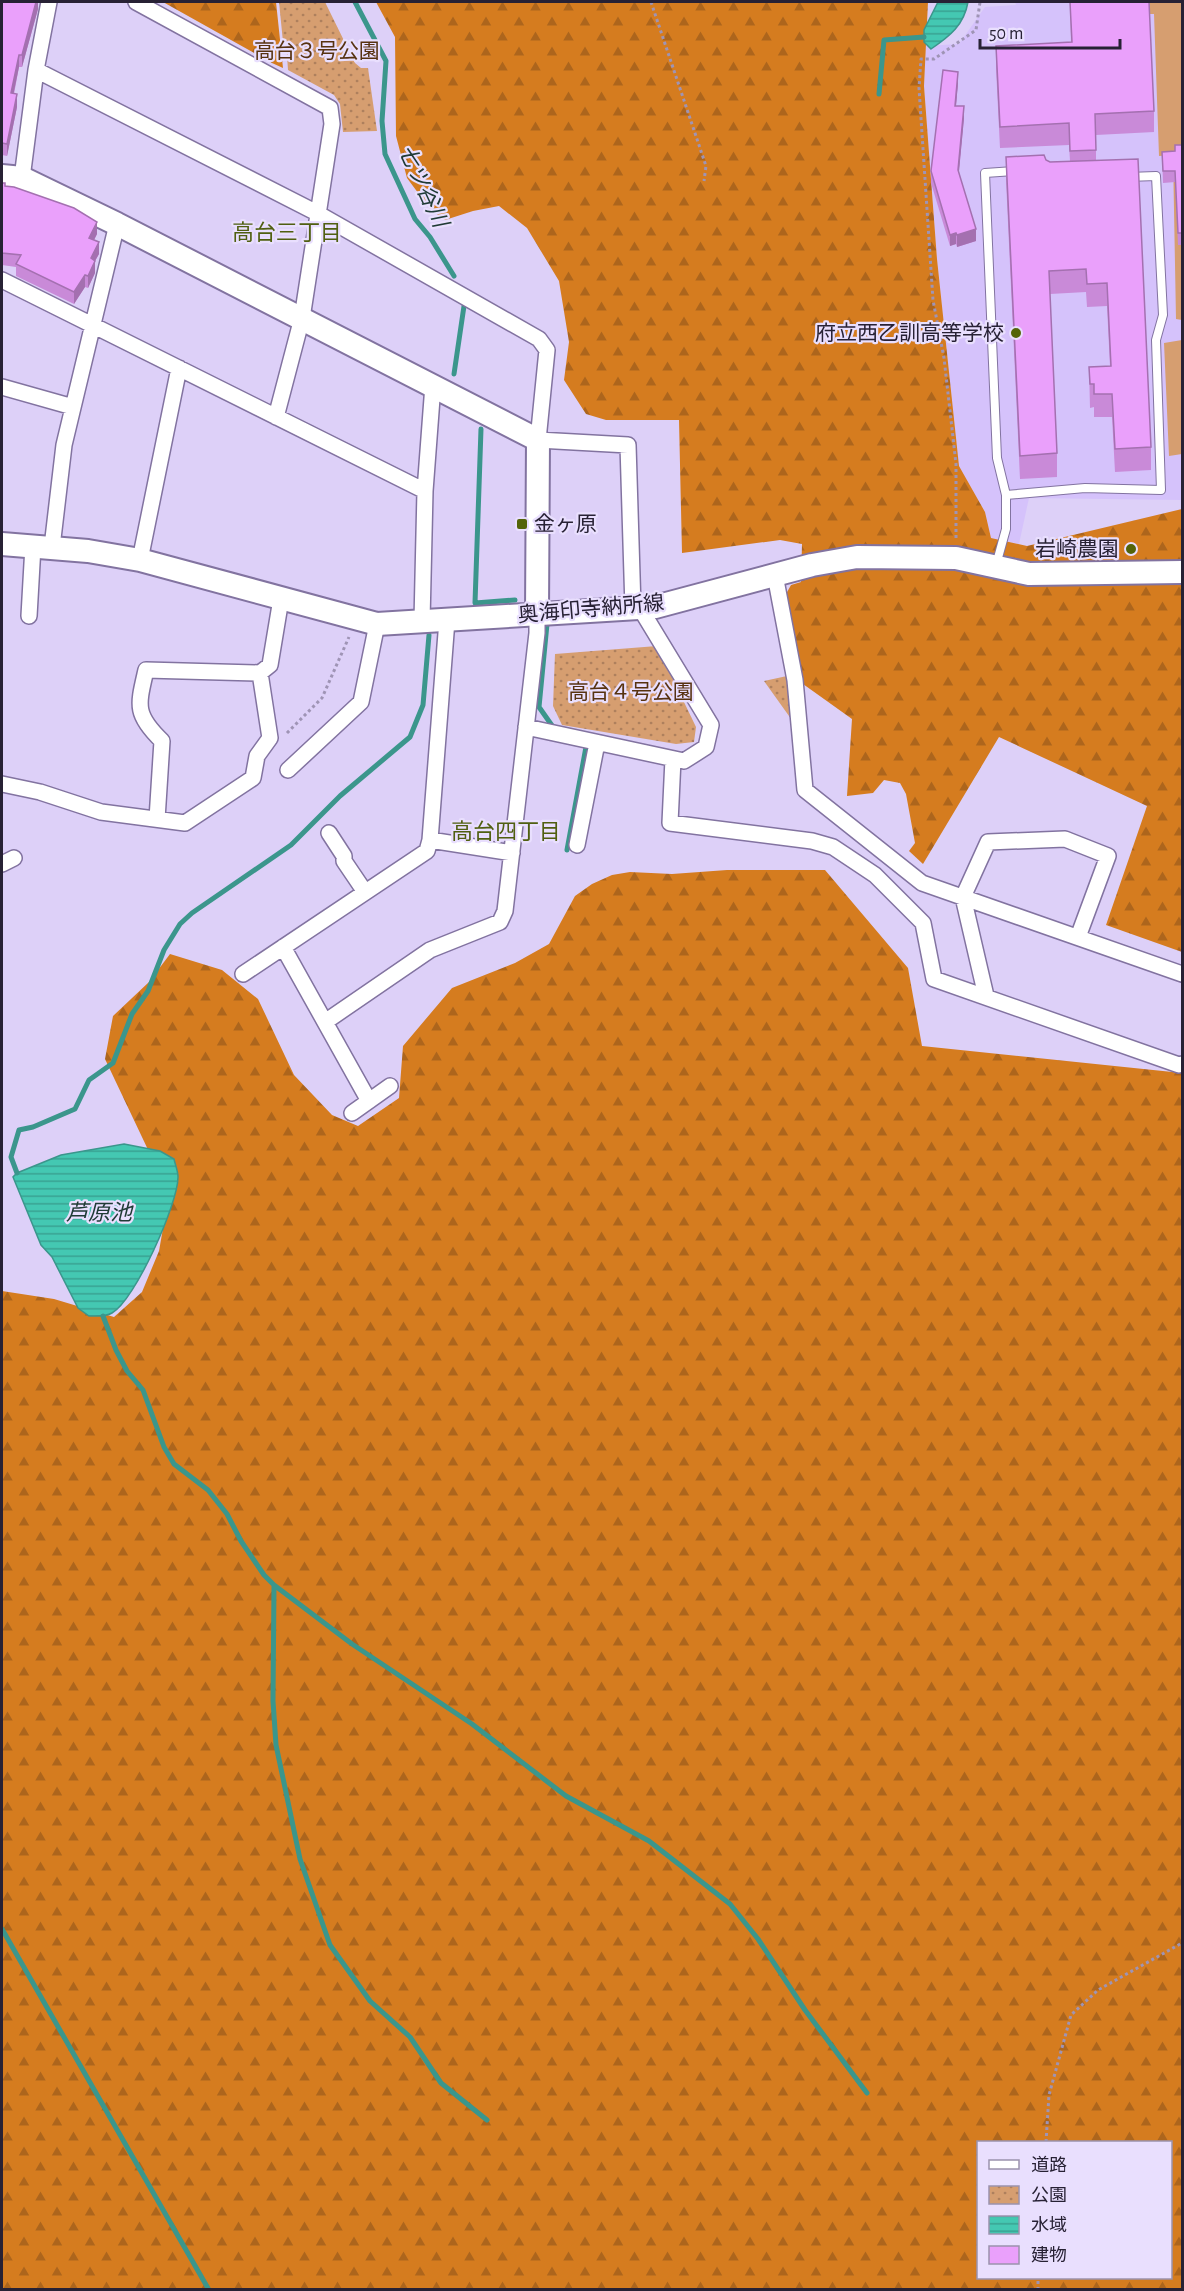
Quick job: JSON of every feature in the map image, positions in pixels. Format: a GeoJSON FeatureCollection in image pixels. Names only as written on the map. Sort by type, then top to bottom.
{"type":"FeatureCollection","features":[{"type":"Feature","properties":{"kind":"main road"},"geometry":{"type":"LineString","coordinates":[[12,177],[117,224],[538,440],[537,614]]}},
{"type":"Feature","properties":{"kind":"main road","name":"奥海印寺納所線"},"geometry":{"type":"LineString","coordinates":[[2,544],[141,560],[367,622],[447,620],[655,607],[812,565],[857,557],[956,558],[1029,574],[1182,572]]}},
{"type":"Feature","properties":{"kind":"street"},"geometry":{"type":"LineString","coordinates":[[12,177],[49,2]]}},
{"type":"Feature","properties":{"kind":"street"},"geometry":{"type":"LineString","coordinates":[[136,2],[330,108],[332,124],[302,318],[276,417]]}},
{"type":"Feature","properties":{"kind":"street"},"geometry":{"type":"LineString","coordinates":[[36,70],[317,213],[540,339],[547,350],[538,440],[628,445],[637,608],[711,725],[706,747],[684,761],[526,727]]}},
{"type":"Feature","properties":{"kind":"street"},"geometry":{"type":"LineString","coordinates":[[29,616],[64,445],[117,224]]}},
{"type":"Feature","properties":{"kind":"street"},"geometry":{"type":"LineString","coordinates":[[2,280],[425,491]]}},
{"type":"Feature","properties":{"kind":"street"},"geometry":{"type":"LineString","coordinates":[[141,560],[179,368]]}},
{"type":"Feature","properties":{"kind":"street"},"geometry":{"type":"LineString","coordinates":[[422,621],[425,491],[433,385]]}},
{"type":"Feature","properties":{"kind":"street"},"geometry":{"type":"LineString","coordinates":[[2,387],[73,407]]}},
{"type":"Feature","properties":{"kind":"street"},"geometry":{"type":"LineString","coordinates":[[775,575],[795,680],[805,790],[922,883],[1182,974]]}},
{"type":"Feature","properties":{"kind":"street"},"geometry":{"type":"LineString","coordinates":[[157,819],[162,741],[145,724],[139,702],[146,670],[260,674],[270,665],[281,598]]}},
{"type":"Feature","properties":{"kind":"street"},"geometry":{"type":"LineString","coordinates":[[325,1022],[430,950],[500,922],[505,911],[512,853],[537,633],[537,614]]}},
{"type":"Feature","properties":{"kind":"street"},"geometry":{"type":"LineString","coordinates":[[243,974],[427,851],[430,840],[447,620]]}},
{"type":"Feature","properties":{"kind":"street"},"geometry":{"type":"LineString","coordinates":[[288,770],[361,702],[367,622]]}},
{"type":"Feature","properties":{"kind":"street"},"geometry":{"type":"LineString","coordinates":[[2,783],[40,792],[101,812],[185,823],[253,778],[257,756],[270,738],[260,674]]}},
{"type":"Feature","properties":{"kind":"street"},"geometry":{"type":"LineString","coordinates":[[577,845],[597,742]]}},
{"type":"Feature","properties":{"kind":"street"},"geometry":{"type":"LineString","coordinates":[[673,759],[670,823],[812,841],[833,847],[875,875],[923,923],[934,979],[1179,1065],[1182,1064]]}},
{"type":"Feature","properties":{"kind":"street"},"geometry":{"type":"LineString","coordinates":[[329,832],[364,892]]}},
{"type":"Feature","properties":{"kind":"street"},"geometry":{"type":"LineString","coordinates":[[986,996],[963,897],[988,842],[1065,839],[1108,856],[1078,937]]}},
{"type":"Feature","properties":{"kind":"street"},"geometry":{"type":"LineString","coordinates":[[430,840],[512,853]]}},
{"type":"Feature","properties":{"kind":"street"},"geometry":{"type":"LineString","coordinates":[[283,947],[369,1101]]}},
{"type":"Feature","properties":{"kind":"street"},"geometry":{"type":"LineString","coordinates":[[352,1113],[390,1086]]}},
{"type":"Feature","properties":{"kind":"lane"},"geometry":{"type":"LineString","coordinates":[[996,566],[1006,528],[1006,495],[997,458],[985,173],[1027,171]]}},
{"type":"Feature","properties":{"kind":"lane"},"geometry":{"type":"LineString","coordinates":[[1006,495],[1085,488],[1161,490],[1156,340],[1164,315],[1156,176],[1120,177]]}},
{"type":"Feature","properties":{"kind":"path"},"geometry":{"type":"LineString","coordinates":[[651,2],[706,166],[704,181]]}},
{"type":"Feature","properties":{"kind":"path"},"geometry":{"type":"LineString","coordinates":[[956,558],[956,464],[944,358],[933,300],[919,88],[921,59],[934,59],[976,30],[980,2]]}},
{"type":"Feature","properties":{"kind":"path"},"geometry":{"type":"LineString","coordinates":[[265,745],[276,744],[322,698],[367,622]]}},
{"type":"Feature","properties":{"kind":"path"},"geometry":{"type":"LineString","coordinates":[[1046,2141],[1049,2095],[1071,2015],[1098,1990],[1182,1943]]}},
{"type":"Feature","properties":{"kind":"shaded area"},"geometry":{"type":"Polygon","coordinates":[[[1015,2],[1182,2],[1182,500],[1029,498],[1019,544],[991,538],[985,512],[959,467],[937,259],[924,86],[926,46],[959,44],[985,7],[1016,5],[1015,2]]]}},
{"type":"Feature","properties":{"kind":"green space"},"geometry":{"type":"Polygon","coordinates":[[[163,2],[276,2],[283,68],[272,63],[163,2]]]}},
{"type":"Feature","properties":{"kind":"green space","name":"高台３号公園"},"geometry":{"type":"Polygon","coordinates":[[[279,2],[325,2],[355,63],[361,68],[368,68],[377,131],[343,132],[340,104],[334,95],[288,70],[279,2]]]}},
{"type":"Feature","properties":{"kind":"green space"},"geometry":{"type":"Polygon","coordinates":[[[376,2],[928,2],[924,86],[937,259],[959,466],[985,512],[991,538],[1027,546],[1182,509],[1182,952],[1106,925],[1147,806],[999,737],[923,864],[909,851],[915,843],[906,794],[900,783],[884,780],[873,793],[847,796],[852,719],[803,684],[786,594],[791,585],[801,582],[802,544],[780,540],[682,553],[679,420],[606,420],[586,414],[564,380],[569,342],[559,281],[527,228],[499,206],[445,220],[430,209],[407,178],[396,136],[395,37],[376,2]]]}},
{"type":"Feature","properties":{"kind":"green space"},"geometry":{"type":"Polygon","coordinates":[[[1138,2],[1182,2],[1182,320],[1176,319],[1173,155],[1159,156],[1154,14],[1138,14],[1138,2]]]}},
{"type":"Feature","properties":{"kind":"green space"},"geometry":{"type":"Polygon","coordinates":[[[1182,340],[1182,454],[1169,456],[1164,343],[1182,340]]]}},
{"type":"Feature","properties":{"kind":"green space","name":"高台４号公園"},"geometry":{"type":"Polygon","coordinates":[[[657,646],[696,727],[694,742],[676,744],[562,725],[553,706],[555,654],[657,646]]]}},
{"type":"Feature","properties":{"kind":"green space"},"geometry":{"type":"Polygon","coordinates":[[[787,676],[794,723],[764,681],[787,676]]]}},
{"type":"Feature","properties":{"kind":"green space"},"geometry":{"type":"Polygon","coordinates":[[[727,870],[825,870],[908,968],[922,1046],[1182,1073],[1182,2289],[2,2289],[2,1291],[54,1299],[114,1317],[142,1292],[159,1251],[169,1194],[105,1059],[113,1016],[149,982],[170,954],[222,970],[258,999],[294,1075],[332,1115],[358,1126],[399,1098],[403,1046],[452,988],[515,963],[549,944],[575,896],[592,884],[612,875],[630,872],[672,874],[727,870]]]}},
{"type":"Feature","properties":{"kind":"water"},"geometry":{"type":"Polygon","coordinates":[[[938,2],[968,2],[960,24],[931,49],[924,42],[924,30],[938,2]]]}},
{"type":"Feature","properties":{"kind":"water","name":"芦原池"},"geometry":{"type":"Polygon","coordinates":[[[124,1144],[160,1151],[174,1159],[178,1175],[176,1190],[154,1250],[132,1290],[112,1313],[104,1316],[89,1316],[78,1308],[52,1257],[41,1245],[13,1177],[17,1173],[61,1155],[124,1144]]]}},
{"type":"Feature","properties":{"kind":"building"},"geometry":{"type":"Polygon","coordinates":[[[2,2],[36,2],[22,55],[19,55],[11,93],[17,94],[7,144],[2,143],[2,2]]]}},
{"type":"Feature","properties":{"kind":"building"},"geometry":{"type":"Polygon","coordinates":[[[1070,2],[1149,2],[1154,111],[1095,114],[1096,150],[1070,151],[1069,123],[1000,127],[996,46],[1072,42],[1070,2]]]}},
{"type":"Feature","properties":{"kind":"building"},"geometry":{"type":"Polygon","coordinates":[[[943,70],[958,72],[955,106],[964,106],[958,170],[976,229],[957,235],[956,233],[950,235],[931,171],[943,70]]]}},
{"type":"Feature","properties":{"kind":"building"},"geometry":{"type":"Polygon","coordinates":[[[1175,145],[1182,145],[1182,233],[1178,233],[1175,171],[1163,171],[1162,152],[1175,151],[1175,145]]]}},
{"type":"Feature","properties":{"kind":"building"},"geometry":{"type":"Polygon","coordinates":[[[1044,155],[1050,162],[1138,159],[1151,447],[1115,449],[1112,394],[1094,394],[1094,384],[1090,384],[1089,367],[1111,366],[1107,283],[1087,284],[1086,269],[1049,271],[1057,453],[1020,456],[1006,157],[1044,155]]]}},
{"type":"Feature","properties":{"kind":"building"},"geometry":{"type":"Polygon","coordinates":[[[2,183],[5,183],[5,186],[74,208],[97,222],[89,238],[99,242],[91,258],[95,261],[88,276],[85,275],[74,292],[16,264],[21,255],[2,253],[2,183]]]}},
{"type":"Feature","properties":{"kind":"waterway","name":"七ツ谷川"},"geometry":{"type":"LineString","coordinates":[[355,2],[386,61],[382,121],[385,154],[415,219],[430,237],[454,276]]}},
{"type":"Feature","properties":{"kind":"waterway"},"geometry":{"type":"LineString","coordinates":[[879,94],[884,40],[924,37]]}},
{"type":"Feature","properties":{"kind":"waterway","name":"七ツ谷川"},"geometry":{"type":"LineString","coordinates":[[454,374],[464,306]]}},
{"type":"Feature","properties":{"kind":"waterway","name":"七ツ谷川"},"geometry":{"type":"LineString","coordinates":[[481,429],[475,603],[515,600]]}},
{"type":"Feature","properties":{"kind":"waterway"},"geometry":{"type":"LineString","coordinates":[[547,624],[539,707],[553,727],[557,728]]}},
{"type":"Feature","properties":{"kind":"waterway"},"geometry":{"type":"LineString","coordinates":[[17,1173],[11,1157],[19,1130],[33,1127],[75,1109],[89,1080],[113,1063],[132,1014],[148,991],[164,950],[180,924],[192,913],[291,845],[340,796],[410,737],[423,705],[429,635]]}},
{"type":"Feature","properties":{"kind":"waterway"},"geometry":{"type":"LineString","coordinates":[[567,850],[586,747]]}},
{"type":"Feature","properties":{"kind":"waterway"},"geometry":{"type":"LineString","coordinates":[[103,1316],[127,1371],[143,1390],[164,1447],[174,1464],[208,1490],[227,1514],[241,1541],[264,1575],[352,1644],[472,1724],[566,1796],[649,1841],[730,1904],[758,1939],[805,2010],[867,2093]]}},
{"type":"Feature","properties":{"kind":"waterway"},"geometry":{"type":"LineString","coordinates":[[274,1585],[273,1701],[276,1745],[300,1859],[330,1945],[370,2001],[410,2037],[441,2083],[487,2120]]}},
{"type":"Feature","properties":{"kind":"waterway"},"geometry":{"type":"LineString","coordinates":[[2,1929],[209,2290]]}},
{"type":"Feature","properties":{"kind":"place","name":"府立西乙訓高等学校"},"geometry":{"type":"Point","coordinates":[1016,333]}},
{"type":"Feature","properties":{"kind":"place","name":"金ヶ原"},"geometry":{"type":"Point","coordinates":[522,524]}},
{"type":"Feature","properties":{"kind":"place","name":"岩崎農園"},"geometry":{"type":"Point","coordinates":[1131,549]}},
{"type":"Feature","properties":{"kind":"district","name":"高台三丁目"},"geometry":{"type":"Point","coordinates":[287,233]}},
{"type":"Feature","properties":{"kind":"district","name":"高台四丁目"},"geometry":{"type":"Point","coordinates":[506,832]}}]}
